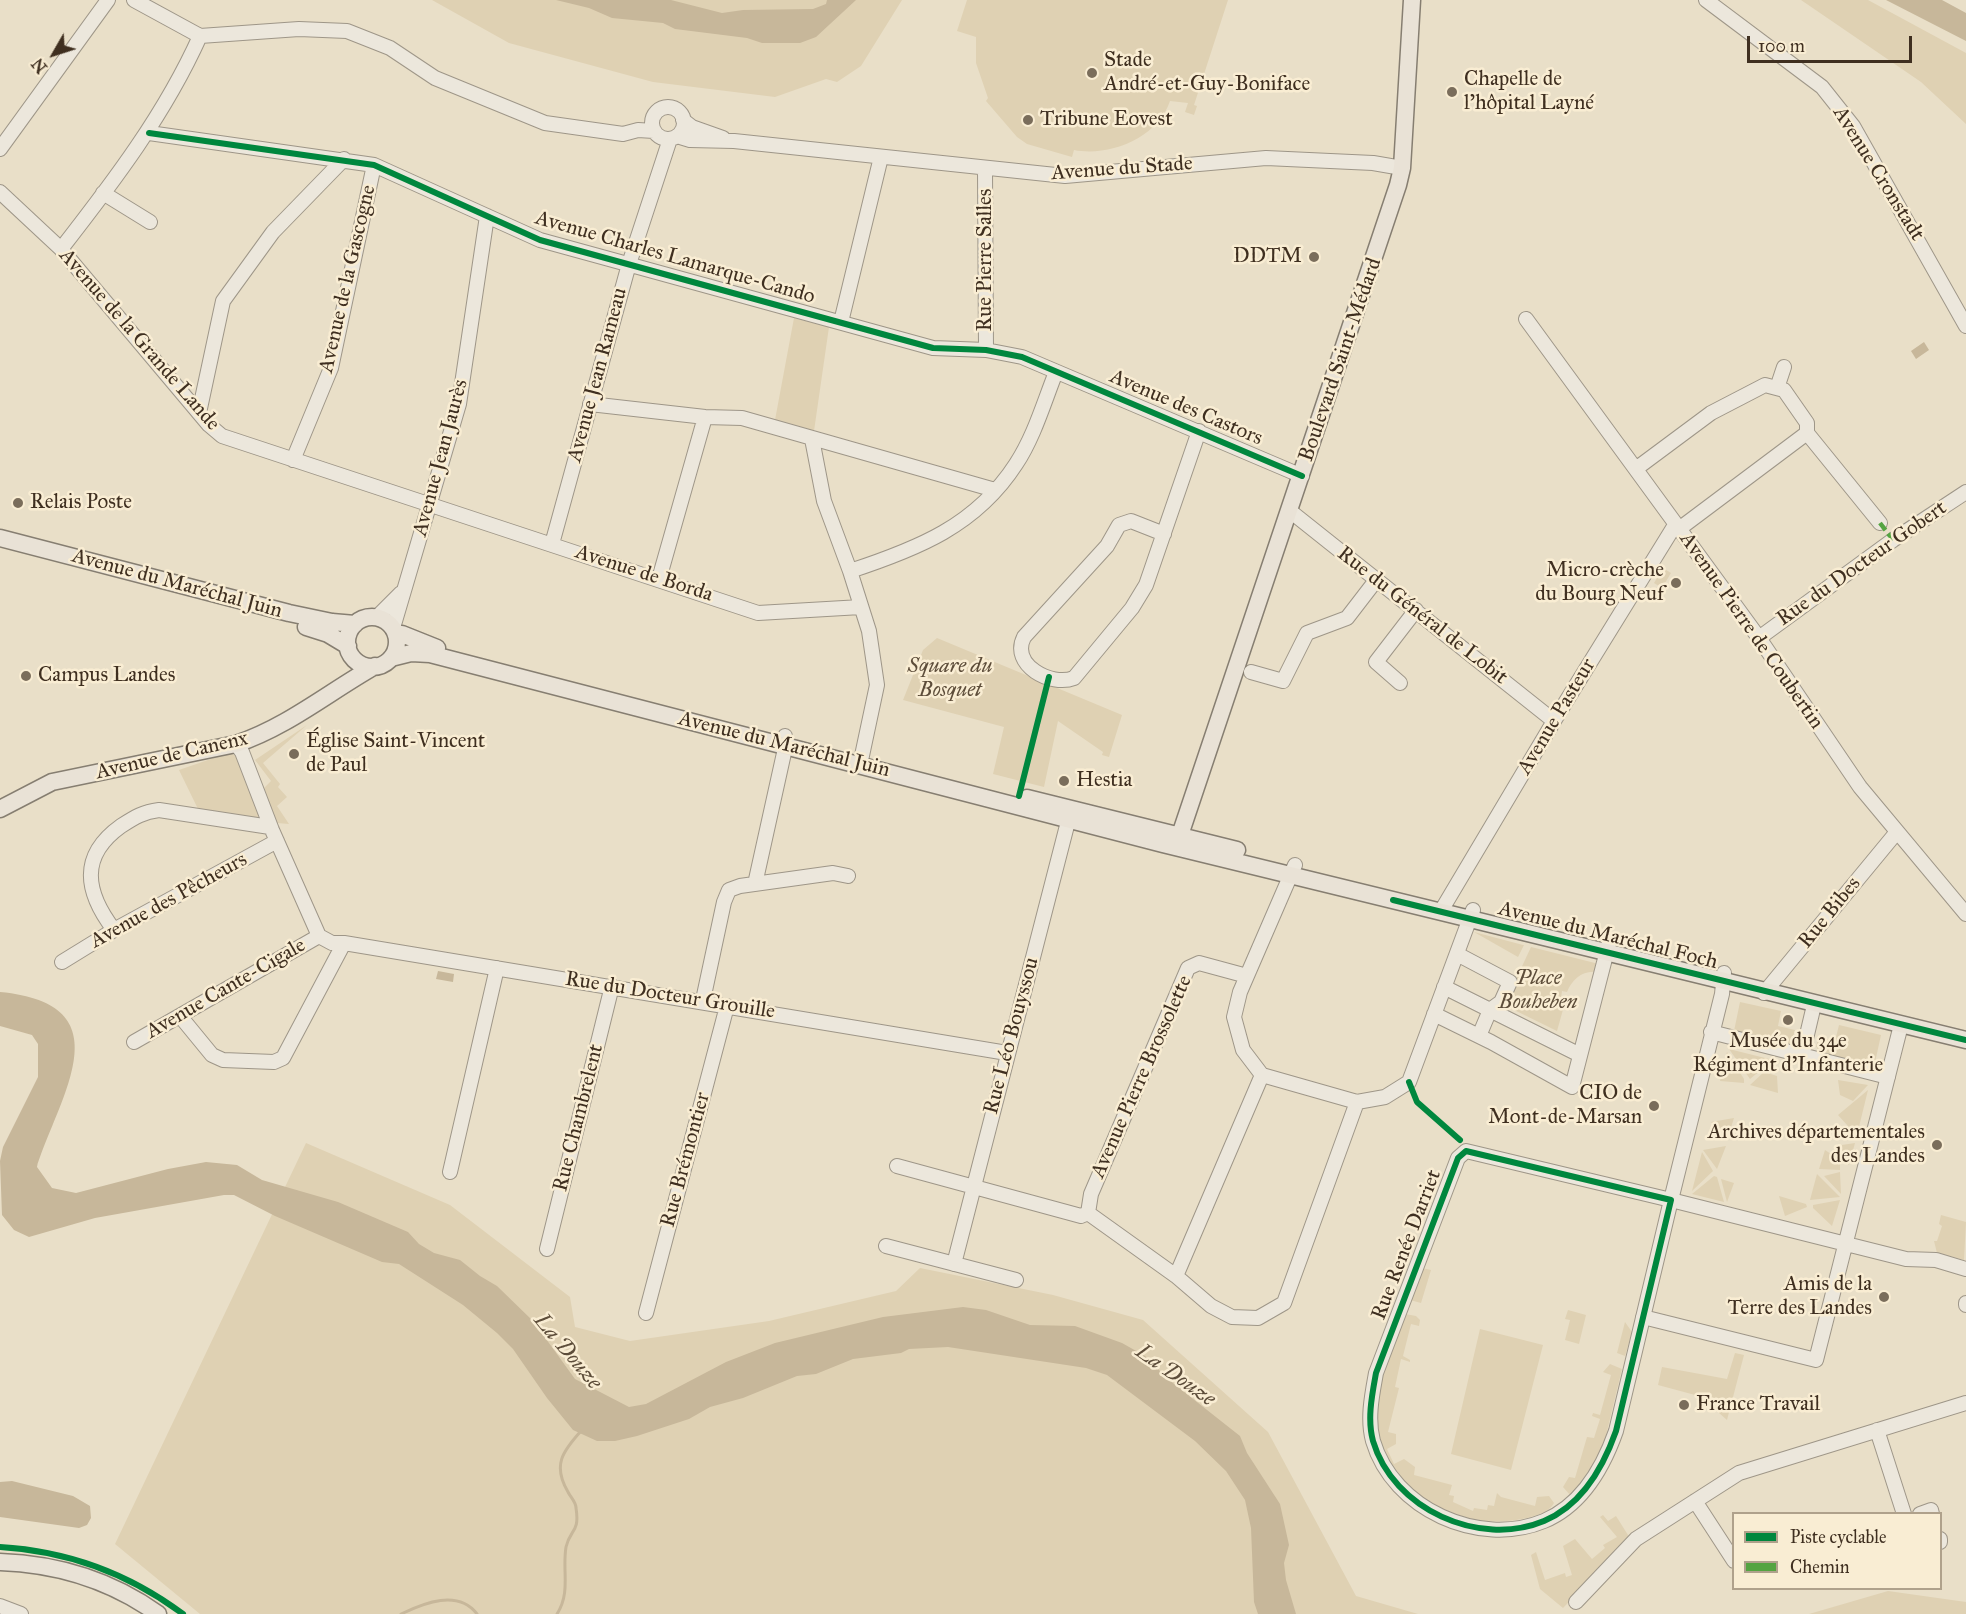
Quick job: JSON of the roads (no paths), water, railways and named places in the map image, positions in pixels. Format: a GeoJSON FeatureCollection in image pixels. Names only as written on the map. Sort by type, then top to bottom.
{"type":"FeatureCollection","features":[{"type":"Feature","properties":{"kind":"main road","name":"Boulevard Saint-Médard"},"geometry":{"type":"LineString","coordinates":[[1178,841],[1383,236],[1402,168],[1412,0]]}},
{"type":"Feature","properties":{"kind":"main road","name":"Avenue du Maréchal Juin"},"geometry":{"type":"LineString","coordinates":[[0,538],[289,613],[332,622],[355,624]]}},
{"type":"Feature","properties":{"kind":"main road","name":"Avenue du Maréchal Juin"},"geometry":{"type":"LineString","coordinates":[[0,547],[312,628],[349,649]]}},
{"type":"Feature","properties":{"kind":"main road"},"geometry":{"type":"LineString","coordinates":[[337,687],[347,669],[349,634],[355,624],[361,619],[377,617],[395,631],[397,647],[391,658],[375,666],[358,661],[349,649]]}},
{"type":"Feature","properties":{"kind":"main road","name":"Avenue du Maréchal Juin"},"geometry":{"type":"LineString","coordinates":[[395,631],[428,646],[784,741]]}},
{"type":"Feature","properties":{"kind":"main road","name":"Avenue du Maréchal Juin"},"geometry":{"type":"LineString","coordinates":[[391,658],[411,653],[430,654],[1178,841]]}},
{"type":"Feature","properties":{"kind":"main road","name":"Avenue de Canenx"},"geometry":{"type":"LineString","coordinates":[[0,809],[52,782],[236,744],[255,738],[296,716],[337,687],[375,666]]}},
{"type":"Feature","properties":{"kind":"main road","name":"Avenue du Maréchal Foch"},"geometry":{"type":"LineString","coordinates":[[1178,841],[1723,977],[1814,1005],[1966,1031]]}},
{"type":"Feature","properties":{"kind":"main road","name":"Avenue du Maréchal Foch"},"geometry":{"type":"LineString","coordinates":[[1768,989],[1803,992],[1966,1040]]}},
{"type":"Feature","properties":{"kind":"main road"},"geometry":{"type":"LineString","coordinates":[[0,1562],[26,1563],[76,1574],[132,1597],[158,1614]]}},
{"type":"Feature","properties":{"kind":"street"},"geometry":{"type":"LineString","coordinates":[[0,149],[108,0]]}},
{"type":"Feature","properties":{"kind":"street"},"geometry":{"type":"LineString","coordinates":[[134,0],[200,36],[299,29],[347,30],[390,48],[435,78],[545,123],[623,134],[638,130],[654,130]]}},
{"type":"Feature","properties":{"kind":"street","name":"Avenue Cronstadt"},"geometry":{"type":"LineString","coordinates":[[1706,0],[1822,87],[1853,126],[1966,326]]}},
{"type":"Feature","properties":{"kind":"street"},"geometry":{"type":"LineString","coordinates":[[61,249],[148,133],[182,77],[200,36]]}},
{"type":"Feature","properties":{"kind":"street"},"geometry":{"type":"LineString","coordinates":[[662,108],[674,108],[683,120],[683,129],[674,138],[660,137],[654,130],[652,119],[662,108]]}},
{"type":"Feature","properties":{"kind":"street","name":"Avenue du Stade"},"geometry":{"type":"LineString","coordinates":[[683,120],[692,126],[734,141]]}},
{"type":"Feature","properties":{"kind":"street","name":"Avenue Charles Lamarque-Cando"},"geometry":{"type":"LineString","coordinates":[[148,133],[374,165],[540,240],[933,348],[986,350],[1022,357],[1056,372]]}},
{"type":"Feature","properties":{"kind":"street","name":"Avenue du Stade"},"geometry":{"type":"LineString","coordinates":[[674,138],[734,141],[985,170],[1065,176],[1266,158],[1373,163],[1402,168]]}},
{"type":"Feature","properties":{"kind":"street","name":"Avenue Jean Rameau"},"geometry":{"type":"LineString","coordinates":[[552,544],[629,264],[674,138]]}},
{"type":"Feature","properties":{"kind":"street"},"geometry":{"type":"LineString","coordinates":[[841,322],[881,157]]}},
{"type":"Feature","properties":{"kind":"street"},"geometry":{"type":"LineString","coordinates":[[199,413],[223,301],[273,232],[344,159]]}},
{"type":"Feature","properties":{"kind":"street","name":"Avenue de la Gascogne"},"geometry":{"type":"LineString","coordinates":[[294,460],[331,368],[374,165]]}},
{"type":"Feature","properties":{"kind":"street","name":"Rue Pierre Salles"},"geometry":{"type":"LineString","coordinates":[[985,170],[986,350]]}},
{"type":"Feature","properties":{"kind":"street","name":"Avenue de la Grande Lande"},"geometry":{"type":"LineString","coordinates":[[0,192],[61,249],[199,413],[222,436],[431,504]]}},
{"type":"Feature","properties":{"kind":"street"},"geometry":{"type":"LineString","coordinates":[[103,193],[150,222]]}},
{"type":"Feature","properties":{"kind":"street","name":"Avenue Jean Jaurès"},"geometry":{"type":"LineString","coordinates":[[395,631],[402,592],[431,504],[459,404],[487,216]]}},
{"type":"Feature","properties":{"kind":"street","name":"Avenue Pierre de Coubertin"},"geometry":{"type":"LineString","coordinates":[[1526,319],[1759,638],[1860,787],[1896,833],[1966,914]]}},
{"type":"Feature","properties":{"kind":"street"},"geometry":{"type":"LineString","coordinates":[[1777,388],[1784,367]]}},
{"type":"Feature","properties":{"kind":"street"},"geometry":{"type":"LineString","coordinates":[[850,571],[940,536],[963,522],[995,490],[1016,464],[1056,372]]}},
{"type":"Feature","properties":{"kind":"street","name":"Avenue des Castors"},"geometry":{"type":"LineString","coordinates":[[1056,372],[1302,476]]}},
{"type":"Feature","properties":{"kind":"street"},"geometry":{"type":"LineString","coordinates":[[1636,468],[1711,413],[1765,385],[1784,390],[1807,423],[1807,433],[1880,524]]}},
{"type":"Feature","properties":{"kind":"street"},"geometry":{"type":"LineString","coordinates":[[590,404],[705,417],[742,418],[995,490]]}},
{"type":"Feature","properties":{"kind":"street"},"geometry":{"type":"LineString","coordinates":[[659,579],[705,417]]}},
{"type":"Feature","properties":{"kind":"street"},"geometry":{"type":"LineString","coordinates":[[1164,534],[1138,523],[1124,522],[1119,525],[1107,546],[1024,637],[1020,653],[1024,663],[1055,680],[1068,680],[1080,674],[1132,608],[1146,585],[1164,534],[1199,431]]}},
{"type":"Feature","properties":{"kind":"street"},"geometry":{"type":"LineString","coordinates":[[1677,527],[1807,433]]}},
{"type":"Feature","properties":{"kind":"street"},"geometry":{"type":"LineString","coordinates":[[812,439],[824,501],[869,631],[877,685],[861,760]]}},
{"type":"Feature","properties":{"kind":"street","name":"Rue du Docteur Gobert"},"geometry":{"type":"LineString","coordinates":[[1759,638],[1893,540],[1966,492]]}},
{"type":"Feature","properties":{"kind":"street","name":"Avenue de Borda"},"geometry":{"type":"LineString","coordinates":[[431,504],[758,613],[861,607]]}},
{"type":"Feature","properties":{"kind":"street","name":"Rue du Général de Lobit"},"geometry":{"type":"LineString","coordinates":[[1290,511],[1554,721]]}},
{"type":"Feature","properties":{"kind":"street","name":"Avenue Pasteur"},"geometry":{"type":"LineString","coordinates":[[1443,907],[1554,721],[1677,527]]}},
{"type":"Feature","properties":{"kind":"street"},"geometry":{"type":"LineString","coordinates":[[1251,672],[1283,681],[1307,633],[1347,618],[1377,579]]}},
{"type":"Feature","properties":{"kind":"street","name":"Avenue Jean Jaurès"},"geometry":{"type":"LineString","coordinates":[[377,617],[402,592]]}},
{"type":"Feature","properties":{"kind":"street"},"geometry":{"type":"LineString","coordinates":[[1401,682],[1376,662],[1416,610]]}},
{"type":"Feature","properties":{"kind":"street"},"geometry":{"type":"LineString","coordinates":[[755,884],[784,753],[784,741]]}},
{"type":"Feature","properties":{"kind":"street"},"geometry":{"type":"LineString","coordinates":[[236,744],[242,752],[270,827],[319,936]]}},
{"type":"Feature","properties":{"kind":"street"},"geometry":{"type":"LineString","coordinates":[[114,930],[99,911],[92,886],[94,855],[107,837],[141,812],[159,810],[270,827]]}},
{"type":"Feature","properties":{"kind":"street","name":"Rue Léo Bouyssou"},"geometry":{"type":"LineString","coordinates":[[954,1264],[1070,814]]}},
{"type":"Feature","properties":{"kind":"street","name":"Rue Bibes"},"geometry":{"type":"LineString","coordinates":[[1768,989],[1896,833]]}},
{"type":"Feature","properties":{"kind":"street","name":"Avenue des Pêcheurs"},"geometry":{"type":"LineString","coordinates":[[62,962],[114,930],[277,841]]}},
{"type":"Feature","properties":{"kind":"street"},"geometry":{"type":"LineString","coordinates":[[1292,870],[1246,976],[1234,1017],[1242,1050],[1262,1075],[1357,1102],[1385,1097],[1409,1082],[1471,914]]}},
{"type":"Feature","properties":{"kind":"street"},"geometry":{"type":"LineString","coordinates":[[703,1000],[724,902],[729,890],[833,873],[848,876]]}},
{"type":"Feature","properties":{"kind":"street","name":"Rue du Docteur Grouille"},"geometry":{"type":"LineString","coordinates":[[319,936],[338,943],[703,1000],[1007,1053]]}},
{"type":"Feature","properties":{"kind":"street","name":"Avenue Cante-Cigale"},"geometry":{"type":"LineString","coordinates":[[134,1042],[319,936]]}},
{"type":"Feature","properties":{"kind":"street"},"geometry":{"type":"LineString","coordinates":[[180,1016],[212,1055],[218,1058],[274,1062],[283,1058],[338,943]]}},
{"type":"Feature","properties":{"kind":"street"},"geometry":{"type":"LineString","coordinates":[[1434,1014],[1479,1036],[1572,1088],[1608,948]]}},
{"type":"Feature","properties":{"kind":"street"},"geometry":{"type":"LineString","coordinates":[[1457,954],[1510,982],[1501,1002],[1490,1010],[1479,1036]]}},
{"type":"Feature","properties":{"kind":"street","name":"Avenue Pierre Brossolette"},"geometry":{"type":"LineString","coordinates":[[1088,1213],[1091,1194],[1188,968],[1199,963],[1246,976]]}},
{"type":"Feature","properties":{"kind":"street"},"geometry":{"type":"LineString","coordinates":[[450,1172],[497,968]]}},
{"type":"Feature","properties":{"kind":"street"},"geometry":{"type":"LineString","coordinates":[[1723,977],[1722,994],[1671,1200],[1906,1259],[1936,1260],[1966,1269]]}},
{"type":"Feature","properties":{"kind":"street","name":"Rue Chambrelent"},"geometry":{"type":"LineString","coordinates":[[546,1249],[612,986]]}},
{"type":"Feature","properties":{"kind":"street"},"geometry":{"type":"LineString","coordinates":[[1444,987],[1581,1052]]}},
{"type":"Feature","properties":{"kind":"street"},"geometry":{"type":"LineString","coordinates":[[1802,1056],[1814,1005],[1803,992]]}},
{"type":"Feature","properties":{"kind":"street","name":"Rue Brémontier"},"geometry":{"type":"LineString","coordinates":[[646,1313],[727,1006]]}},
{"type":"Feature","properties":{"kind":"street"},"geometry":{"type":"LineString","coordinates":[[1643,1317],[1816,1360],[1888,1077],[1897,1018]]}},
{"type":"Feature","properties":{"kind":"street"},"geometry":{"type":"LineString","coordinates":[[1711,1032],[1888,1077]]}},
{"type":"Feature","properties":{"kind":"street"},"geometry":{"type":"LineString","coordinates":[[1176,1276],[1262,1075]]}},
{"type":"Feature","properties":{"kind":"street"},"geometry":{"type":"LineString","coordinates":[[897,1166],[1081,1216],[1088,1213],[1176,1276],[1211,1306],[1232,1317],[1258,1318],[1284,1302],[1357,1102]]}},
{"type":"Feature","properties":{"kind":"street","name":"Rue Renée Darriet"},"geometry":{"type":"LineString","coordinates":[[1466,1151],[1671,1200],[1616,1431],[1607,1456],[1592,1482],[1567,1507],[1545,1521],[1522,1528],[1480,1527],[1460,1523],[1424,1509],[1395,1482],[1373,1441],[1370,1408],[1376,1373],[1458,1158],[1466,1151]]}},
{"type":"Feature","properties":{"kind":"street"},"geometry":{"type":"LineString","coordinates":[[886,1246],[1016,1280]]}},
{"type":"Feature","properties":{"kind":"street"},"geometry":{"type":"LineString","coordinates":[[1576,1602],[1636,1539],[1738,1473],[1966,1403]]}},
{"type":"Feature","properties":{"kind":"street"},"geometry":{"type":"LineString","coordinates":[[1877,1430],[1903,1512]]}},
{"type":"Feature","properties":{"kind":"street"},"geometry":{"type":"LineString","coordinates":[[1695,1501],[1732,1558]]}},
{"type":"Feature","properties":{"kind":"street"},"geometry":{"type":"LineString","coordinates":[[0,1606],[21,1614]]}},
{"type":"Feature","properties":{"kind":"waterway"},"geometry":{"type":"LineString","coordinates":[[557,1614],[564,1598],[566,1547],[577,1522],[575,1504],[563,1482],[560,1466],[569,1445],[581,1431]]}},
{"type":"Feature","properties":{"kind":"waterway"},"geometry":{"type":"LineString","coordinates":[[401,1614],[440,1600],[460,1602],[469,1606],[477,1614]]}},
{"type":"Feature","properties":{"kind":"place","name":"Stade André-et-Guy-Boniface"},"geometry":{"type":"Point","coordinates":[1092,73]}},
{"type":"Feature","properties":{"kind":"place","name":"Chapelle de l'hôpital Layné"},"geometry":{"type":"Point","coordinates":[1452,92]}},
{"type":"Feature","properties":{"kind":"place","name":"Tribune Eovest"},"geometry":{"type":"Point","coordinates":[1028,120]}},
{"type":"Feature","properties":{"kind":"place","name":"DDTM"},"geometry":{"type":"Point","coordinates":[1314,257]}},
{"type":"Feature","properties":{"kind":"place","name":"Relais Poste"},"geometry":{"type":"Point","coordinates":[18,503]}},
{"type":"Feature","properties":{"kind":"place","name":"Micro-crèche du Bourg Neuf"},"geometry":{"type":"Point","coordinates":[1676,583]}},
{"type":"Feature","properties":{"kind":"place","name":"Campus Landes"},"geometry":{"type":"Point","coordinates":[26,676]}},
{"type":"Feature","properties":{"kind":"place","name":"Église Saint-Vincent de Paul"},"geometry":{"type":"Point","coordinates":[294,754]}},
{"type":"Feature","properties":{"kind":"place","name":"Hestia"},"geometry":{"type":"Point","coordinates":[1064,781]}},
{"type":"Feature","properties":{"kind":"place","name":"Musée du 34e Régiment d'Infanterie"},"geometry":{"type":"Point","coordinates":[1788,1020]}},
{"type":"Feature","properties":{"kind":"place","name":"CIO de Mont-de-Marsan"},"geometry":{"type":"Point","coordinates":[1654,1106]}},
{"type":"Feature","properties":{"kind":"place","name":"Archives départementales des Landes"},"geometry":{"type":"Point","coordinates":[1937,1145]}},
{"type":"Feature","properties":{"kind":"place","name":"Amis de la Terre des Landes"},"geometry":{"type":"Point","coordinates":[1884,1297]}},
{"type":"Feature","properties":{"kind":"place","name":"France Travail"},"geometry":{"type":"Point","coordinates":[1684,1405]}},
{"type":"Feature","properties":{"kind":"park label","name":"Square du Bosquet"},"geometry":{"type":"Point","coordinates":[950,679]}},
{"type":"Feature","properties":{"kind":"park label","name":"Place Bouheben"},"geometry":{"type":"Point","coordinates":[1538,991]}},
{"type":"Feature","properties":{"kind":"water label","name":"La Douze"},"geometry":{"type":"Point","coordinates":[567,1352]}},
{"type":"Feature","properties":{"kind":"water label","name":"La Douze"},"geometry":{"type":"Point","coordinates":[1175,1376]}}]}
